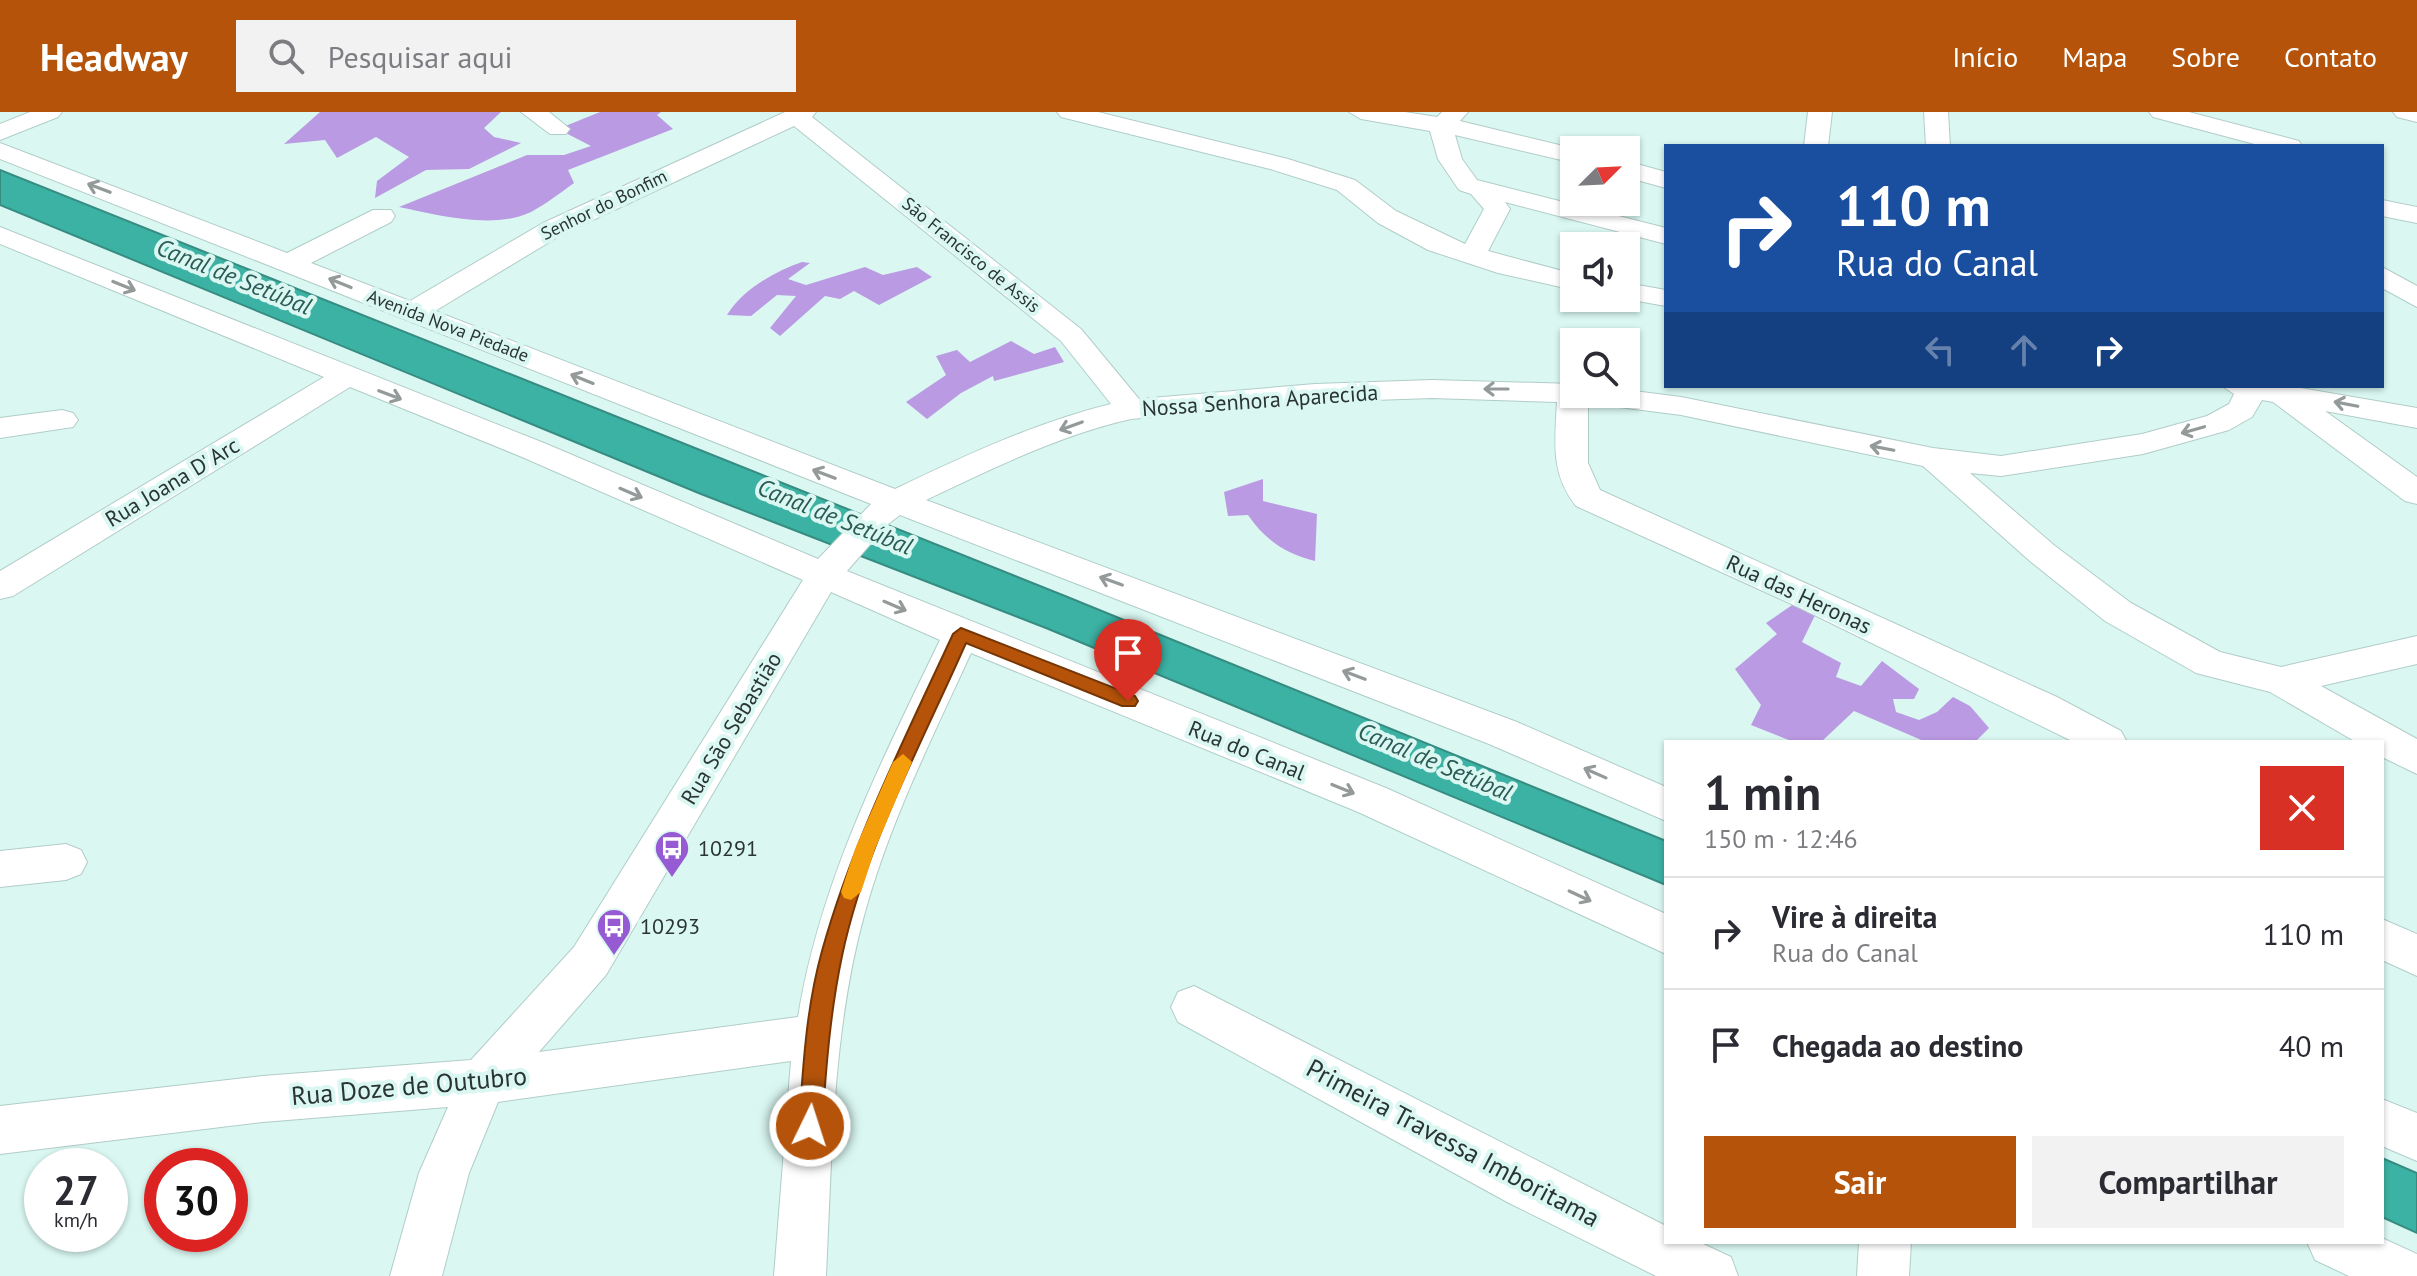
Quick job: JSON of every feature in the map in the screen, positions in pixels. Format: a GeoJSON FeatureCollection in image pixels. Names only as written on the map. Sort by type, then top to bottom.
{"type":"FeatureCollection","features":[{"type":"Feature","properties":{"kind":"street"},"geometry":{"type":"LineString","coordinates":[[0,133],[50,112]]}},
{"type":"Feature","properties":{"kind":"street"},"geometry":{"type":"LineString","coordinates":[[533,112],[558,129]]}},
{"type":"Feature","properties":{"kind":"street"},"geometry":{"type":"LineString","coordinates":[[1069,112],[1234,152],[1346,185],[1410,232],[1472,256],[1560,278]]}},
{"type":"Feature","properties":{"kind":"street"},"geometry":{"type":"LineString","coordinates":[[1361,112],[1448,119],[1485,133],[1560,152]]}},
{"type":"Feature","properties":{"kind":"street"},"geometry":{"type":"LineString","coordinates":[[1816,144],[1820,112]]}},
{"type":"Feature","properties":{"kind":"street"},"geometry":{"type":"LineString","coordinates":[[1936,112],[1938,144]]}},
{"type":"Feature","properties":{"kind":"street"},"geometry":{"type":"LineString","coordinates":[[2161,112],[2282,144]]}},
{"type":"Feature","properties":{"kind":"street"},"geometry":{"type":"LineString","coordinates":[[2405,112],[2417,115]]}},
{"type":"Feature","properties":{"kind":"street","name":"Senhor do Bonfim"},"geometry":{"type":"LineString","coordinates":[[412,312],[552,229],[800,114]]}},
{"type":"Feature","properties":{"kind":"street","name":"São Francisco de Assis"},"geometry":{"type":"LineString","coordinates":[[800,114],[1071,335],[1131,409]]}},
{"type":"Feature","properties":{"kind":"street"},"geometry":{"type":"LineString","coordinates":[[1448,119],[1450,159],[1461,178],[1483,192],[1497,209],[1472,256]]}},
{"type":"Feature","properties":{"kind":"street","name":"Avenida Nova Piedade"},"geometry":{"type":"LineString","coordinates":[[0,150],[412,312],[886,509]]}},
{"type":"Feature","properties":{"kind":"street"},"geometry":{"type":"LineString","coordinates":[[1640,173],[1664,179]]}},
{"type":"Feature","properties":{"kind":"street"},"geometry":{"type":"LineString","coordinates":[[1483,192],[1664,236]]}},
{"type":"Feature","properties":{"kind":"street"},"geometry":{"type":"LineString","coordinates":[[2384,208],[2417,215]]}},
{"type":"Feature","properties":{"kind":"street"},"geometry":{"type":"LineString","coordinates":[[289,263],[382,216]]}},
{"type":"Feature","properties":{"kind":"street"},"geometry":{"type":"LineString","coordinates":[[0,235],[345,377],[832,564]]}},
{"type":"Feature","properties":{"kind":"street"},"geometry":{"type":"LineString","coordinates":[[2384,276],[2417,299]]}},
{"type":"Feature","properties":{"kind":"street"},"geometry":{"type":"LineString","coordinates":[[1640,293],[1664,298]]}},
{"type":"Feature","properties":{"kind":"street","name":"Rua Joana D' Arc"},"geometry":{"type":"LineString","coordinates":[[0,587],[345,377]]}},
{"type":"Feature","properties":{"kind":"street"},"geometry":{"type":"LineString","coordinates":[[2255,388],[2417,418]]}},
{"type":"Feature","properties":{"kind":"street"},"geometry":{"type":"LineString","coordinates":[[2255,388],[2417,493]]}},
{"type":"Feature","properties":{"kind":"street","name":"Nossa Senhora Aparecida"},"geometry":{"type":"LineString","coordinates":[[1640,401],[1681,406],[1933,458],[2001,466],[2143,444],[2236,416],[2255,388]]}},
{"type":"Feature","properties":{"kind":"street","name":"Nossa Senhora Aparecida"},"geometry":{"type":"LineString","coordinates":[[832,564],[886,509],[1031,441],[1093,418],[1131,409],[1344,392],[1476,389],[1560,392]]}},
{"type":"Feature","properties":{"kind":"street","name":"Rua das Heronas"},"geometry":{"type":"LineString","coordinates":[[1577,408],[1573,466],[1575,483],[1588,498],[1855,618],[2104,740]]}},
{"type":"Feature","properties":{"kind":"street"},"geometry":{"type":"LineString","coordinates":[[0,428],[62,420]]}},
{"type":"Feature","properties":{"kind":"street"},"geometry":{"type":"LineString","coordinates":[[1933,458],[2053,563],[2118,612],[2209,663],[2281,681],[2417,758]]}},
{"type":"Feature","properties":{"kind":"street"},"geometry":{"type":"LineString","coordinates":[[886,509],[1503,733],[1664,804]]}},
{"type":"Feature","properties":{"kind":"street","name":"Rua do Canal"},"geometry":{"type":"LineString","coordinates":[[832,564],[961,634],[1372,800],[1664,934]]}},
{"type":"Feature","properties":{"kind":"street","name":"Rua São Sebastião"},"geometry":{"type":"LineString","coordinates":[[416,1276],[444,1173],[483,1082],[590,961],[832,564]]}},
{"type":"Feature","properties":{"kind":"street"},"geometry":{"type":"LineString","coordinates":[[800,1276],[817,1036],[832,953],[865,849],[961,634]]}},
{"type":"Feature","properties":{"kind":"street"},"geometry":{"type":"LineString","coordinates":[[2281,681],[2417,650]]}},
{"type":"Feature","properties":{"kind":"street"},"geometry":{"type":"LineString","coordinates":[[0,869],[66,862]]}},
{"type":"Feature","properties":{"kind":"street"},"geometry":{"type":"LineString","coordinates":[[2384,939],[2417,956]]}},
{"type":"Feature","properties":{"kind":"street","name":"Primeira Travessa Imboritama"},"geometry":{"type":"LineString","coordinates":[[1194,1007],[1527,1185],[1712,1276]]}},
{"type":"Feature","properties":{"kind":"street","name":"Rua Doze de Outubro"},"geometry":{"type":"LineString","coordinates":[[0,1130],[263,1099],[483,1082],[817,1036]]}},
{"type":"Feature","properties":{"kind":"street"},"geometry":{"type":"LineString","coordinates":[[2384,1123],[2417,1137]]}},
{"type":"Feature","properties":{"kind":"street"},"geometry":{"type":"LineString","coordinates":[[1883,1276],[1885,1244]]}},
{"type":"Feature","properties":{"kind":"street"},"geometry":{"type":"LineString","coordinates":[[2337,1244],[2407,1276]]}},
{"type":"Feature","properties":{"kind":"shaded area"},"geometry":{"type":"Polygon","coordinates":[[[320,112],[501,112],[484,128],[494,137],[521,143],[469,169],[426,170],[375,198],[377,181],[409,157],[376,137],[337,158],[325,140],[284,144],[320,112]]]}},
{"type":"Feature","properties":{"kind":"shaded area"},"geometry":{"type":"Polygon","coordinates":[[[600,112],[661,112],[657,115],[673,129],[568,170],[574,183],[537,209],[516,217],[465,219],[399,207],[527,155],[564,155],[591,146],[558,129],[600,112]]]}},
{"type":"Feature","properties":{"kind":"shaded area"},"geometry":{"type":"Polygon","coordinates":[[[802,262],[810,263],[788,279],[806,285],[865,267],[883,275],[917,267],[932,277],[879,305],[854,291],[840,299],[825,296],[780,336],[770,328],[796,296],[777,295],[751,316],[727,315],[760,282],[802,262]]]}},
{"type":"Feature","properties":{"kind":"shaded area"},"geometry":{"type":"Polygon","coordinates":[[[1011,341],[1034,354],[1055,347],[1064,362],[994,381],[993,376],[961,393],[927,419],[906,402],[946,375],[936,356],[957,350],[970,362],[1011,341]]]}},
{"type":"Feature","properties":{"kind":"shaded area"},"geometry":{"type":"Polygon","coordinates":[[[1263,479],[1263,501],[1317,514],[1315,561],[1277,545],[1248,515],[1228,516],[1224,492],[1263,479]]]}},
{"type":"Feature","properties":{"kind":"shaded area"},"geometry":{"type":"Polygon","coordinates":[[[1798,601],[1818,609],[1802,642],[1841,663],[1836,677],[1861,686],[1882,661],[1919,689],[1914,699],[1893,699],[1896,712],[1919,720],[1937,712],[1953,697],[1970,706],[1989,728],[1977,740],[1921,740],[1854,711],[1823,740],[1789,740],[1751,725],[1761,705],[1735,669],[1777,634],[1766,623],[1798,601]]]}},
{"type":"Feature","properties":{"kind":"water","name":"Canal de Setúbal"},"geometry":{"type":"Polygon","coordinates":[[[0,170],[1065,596],[1664,840],[1664,884],[1046,628],[701,494],[0,205],[0,170]]]}},
{"type":"Feature","properties":{"kind":"water"},"geometry":{"type":"Polygon","coordinates":[[[2384,1159],[2417,1173],[2417,1233],[2384,1218],[2384,1159]]]}},
{"type":"Feature","properties":{"kind":"slow traffic"},"geometry":{"type":"LineString","coordinates":[[851,892],[865,849],[903,762]]}},
{"type":"Feature","properties":{"kind":"place","name":"10291"},"geometry":{"type":"Point","coordinates":[672,879]}},
{"type":"Feature","properties":{"kind":"place","name":"10293"},"geometry":{"type":"Point","coordinates":[614,957]}},
{"type":"Feature","properties":{"kind":"route"},"geometry":{"type":"LineString","coordinates":[[810,1126],[817,1036],[832,953],[865,849],[961,634],[1128,701]]}}]}
